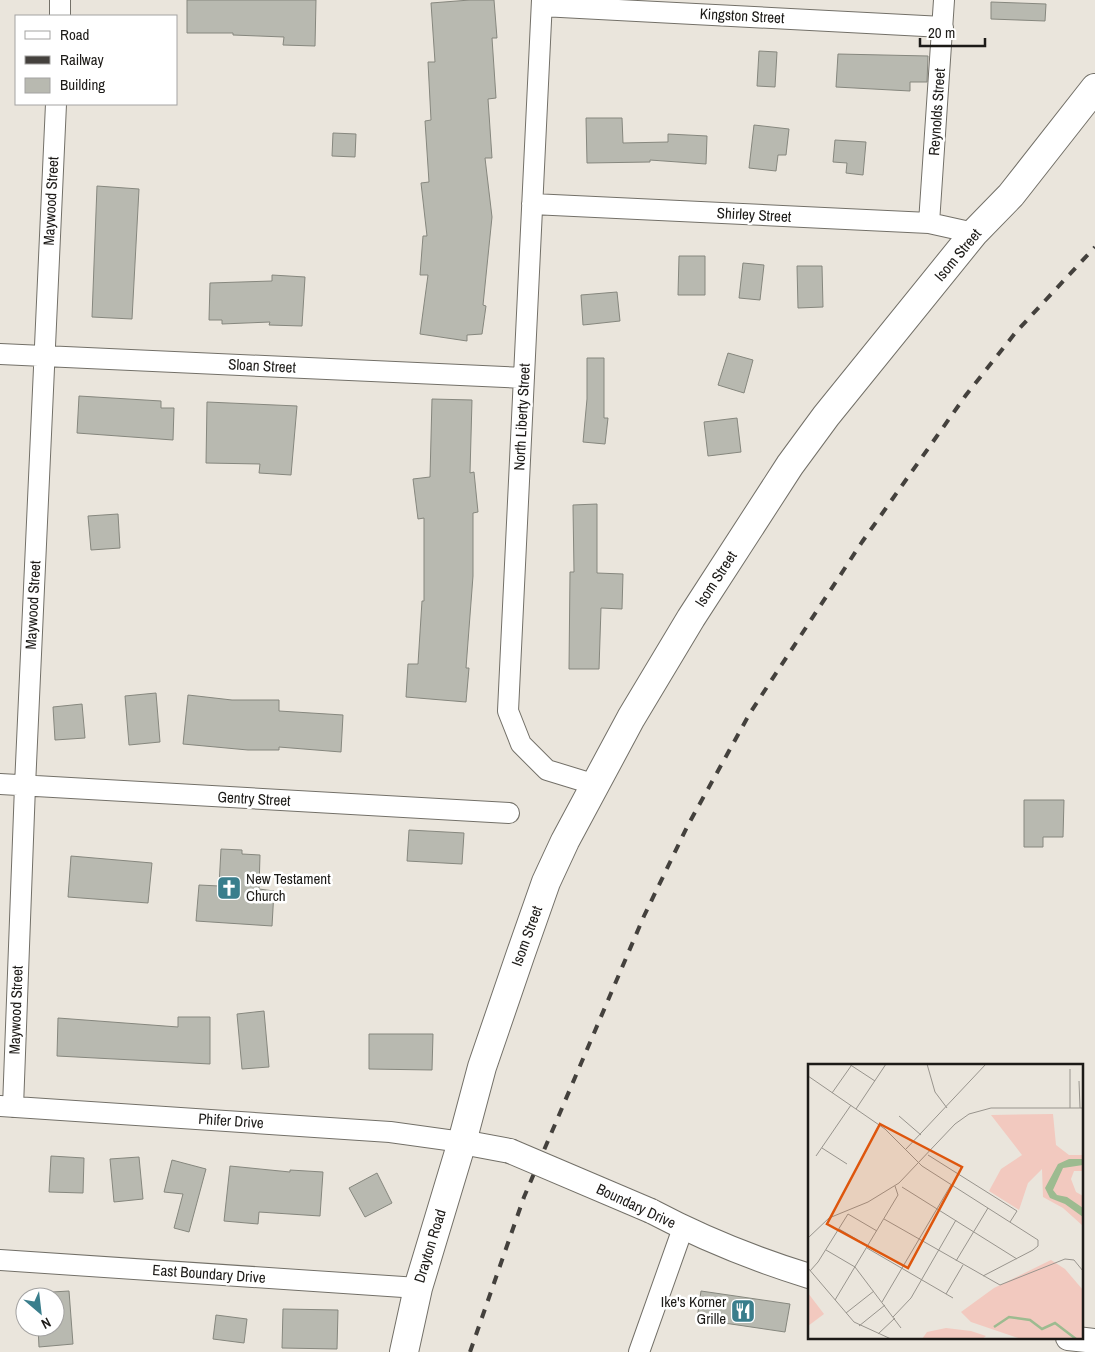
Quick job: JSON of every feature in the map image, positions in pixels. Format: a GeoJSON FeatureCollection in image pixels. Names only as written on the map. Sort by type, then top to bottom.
{"type":"FeatureCollection","features":[{"type":"Feature","properties":{"kind":"main road","name":"Isom Street"},"geometry":{"type":"LineString","coordinates":[[462,1142],[482,1067],[546,882],[570,830],[631,718],[686,626],[790,465],[826,416],[974,233],[1011,195],[1095,88]]}},
{"type":"Feature","properties":{"kind":"main road","name":"Drayton Road"},"geometry":{"type":"LineString","coordinates":[[404,1352],[418,1288],[462,1142]]}},
{"type":"Feature","properties":{"kind":"street"},"geometry":{"type":"LineString","coordinates":[[60,0],[60,15]]}},
{"type":"Feature","properties":{"kind":"street","name":"Reynolds Street"},"geometry":{"type":"LineString","coordinates":[[929,223],[944,0]]}},
{"type":"Feature","properties":{"kind":"street","name":"Kingston Street"},"geometry":{"type":"LineString","coordinates":[[542,3],[942,27]]}},
{"type":"Feature","properties":{"kind":"street","name":"North Liberty Street"},"geometry":{"type":"LineString","coordinates":[[542,3],[508,711],[522,744],[547,770],[596,785]]}},
{"type":"Feature","properties":{"kind":"street","name":"Maywood Street"},"geometry":{"type":"LineString","coordinates":[[7,1106],[25,786],[56,105]]}},
{"type":"Feature","properties":{"kind":"street","name":"Shirley Street"},"geometry":{"type":"LineString","coordinates":[[532,204],[929,223],[974,233]]}},
{"type":"Feature","properties":{"kind":"street","name":"Sloan Street"},"geometry":{"type":"LineString","coordinates":[[0,354],[524,378]]}},
{"type":"Feature","properties":{"kind":"street","name":"Gentry Street"},"geometry":{"type":"LineString","coordinates":[[0,784],[509,813]]}},
{"type":"Feature","properties":{"kind":"street","name":"Phifer Drive"},"geometry":{"type":"LineString","coordinates":[[7,1106],[390,1132],[462,1142]]}},
{"type":"Feature","properties":{"kind":"street","name":"Boundary Drive"},"geometry":{"type":"LineString","coordinates":[[462,1142],[510,1150],[651,1211],[683,1228],[748,1256],[808,1276]]}},
{"type":"Feature","properties":{"kind":"street"},"geometry":{"type":"LineString","coordinates":[[638,1352],[683,1228]]}},
{"type":"Feature","properties":{"kind":"street","name":"East Boundary Drive"},"geometry":{"type":"LineString","coordinates":[[0,1260],[418,1288]]}},
{"type":"Feature","properties":{"kind":"street"},"geometry":{"type":"LineString","coordinates":[[1082,1340],[1095,1341]]}},
{"type":"Feature","properties":{"kind":"building"},"geometry":{"type":"Polygon","coordinates":[[[187,0],[316,0],[315,46],[283,45],[284,37],[233,35],[233,33],[187,33],[187,0]]]}},
{"type":"Feature","properties":{"kind":"building"},"geometry":{"type":"Polygon","coordinates":[[[494,0],[497,38],[492,38],[496,98],[488,99],[492,158],[485,158],[492,217],[483,305],[486,306],[482,334],[467,335],[467,341],[420,334],[428,275],[420,275],[423,236],[427,236],[421,183],[429,182],[425,121],[431,120],[428,62],[435,62],[431,3],[494,0]]]}},
{"type":"Feature","properties":{"kind":"building"},"geometry":{"type":"Polygon","coordinates":[[[991,2],[1046,4],[1045,21],[991,19],[991,2]]]}},
{"type":"Feature","properties":{"kind":"building"},"geometry":{"type":"Polygon","coordinates":[[[759,51],[777,52],[775,87],[757,86],[759,51]]]}},
{"type":"Feature","properties":{"kind":"building"},"geometry":{"type":"Polygon","coordinates":[[[838,54],[928,56],[927,82],[910,82],[910,91],[836,87],[838,54]]]}},
{"type":"Feature","properties":{"kind":"building"},"geometry":{"type":"Polygon","coordinates":[[[586,118],[622,118],[623,143],[668,142],[668,134],[707,136],[706,164],[650,160],[650,162],[587,163],[586,118]]]}},
{"type":"Feature","properties":{"kind":"building"},"geometry":{"type":"Polygon","coordinates":[[[754,125],[789,129],[786,155],[778,155],[776,171],[749,168],[754,125]]]}},
{"type":"Feature","properties":{"kind":"building"},"geometry":{"type":"Polygon","coordinates":[[[333,133],[356,134],[355,157],[332,156],[333,133]]]}},
{"type":"Feature","properties":{"kind":"building"},"geometry":{"type":"Polygon","coordinates":[[[835,140],[866,142],[863,175],[846,173],[847,163],[833,162],[835,140]]]}},
{"type":"Feature","properties":{"kind":"building"},"geometry":{"type":"Polygon","coordinates":[[[97,186],[139,189],[132,319],[92,317],[97,186]]]}},
{"type":"Feature","properties":{"kind":"building"},"geometry":{"type":"Polygon","coordinates":[[[679,256],[705,256],[705,295],[678,295],[679,256]]]}},
{"type":"Feature","properties":{"kind":"building"},"geometry":{"type":"Polygon","coordinates":[[[743,263],[764,265],[760,300],[739,298],[743,263]]]}},
{"type":"Feature","properties":{"kind":"building"},"geometry":{"type":"Polygon","coordinates":[[[797,266],[822,266],[823,307],[798,308],[797,266]]]}},
{"type":"Feature","properties":{"kind":"building"},"geometry":{"type":"Polygon","coordinates":[[[272,275],[305,277],[302,326],[269,325],[270,322],[222,324],[222,320],[209,320],[210,283],[272,281],[272,275]]]}},
{"type":"Feature","properties":{"kind":"building"},"geometry":{"type":"Polygon","coordinates":[[[617,292],[620,321],[583,325],[581,295],[617,292]]]}},
{"type":"Feature","properties":{"kind":"building"},"geometry":{"type":"Polygon","coordinates":[[[728,353],[753,360],[744,393],[718,385],[728,353]]]}},
{"type":"Feature","properties":{"kind":"building"},"geometry":{"type":"Polygon","coordinates":[[[587,358],[604,358],[604,418],[608,418],[605,444],[583,442],[587,399],[587,358]]]}},
{"type":"Feature","properties":{"kind":"building"},"geometry":{"type":"Polygon","coordinates":[[[79,396],[161,401],[161,408],[174,408],[173,440],[77,433],[79,396]]]}},
{"type":"Feature","properties":{"kind":"building"},"geometry":{"type":"Polygon","coordinates":[[[432,399],[472,400],[470,473],[474,472],[478,512],[473,513],[473,576],[466,668],[469,668],[466,702],[406,697],[408,664],[418,664],[422,601],[424,601],[424,518],[418,519],[413,479],[430,477],[432,399]]]}},
{"type":"Feature","properties":{"kind":"building"},"geometry":{"type":"Polygon","coordinates":[[[207,402],[297,406],[291,475],[259,473],[260,464],[206,463],[207,402]]]}},
{"type":"Feature","properties":{"kind":"building"},"geometry":{"type":"Polygon","coordinates":[[[737,418],[741,452],[708,456],[704,422],[737,418]]]}},
{"type":"Feature","properties":{"kind":"building"},"geometry":{"type":"Polygon","coordinates":[[[597,504],[597,573],[623,574],[622,609],[601,608],[599,669],[569,669],[570,572],[574,572],[573,505],[597,504]]]}},
{"type":"Feature","properties":{"kind":"building"},"geometry":{"type":"Polygon","coordinates":[[[118,514],[120,548],[91,550],[88,516],[118,514]]]}},
{"type":"Feature","properties":{"kind":"building"},"geometry":{"type":"Polygon","coordinates":[[[156,693],[160,742],[129,745],[125,696],[156,693]]]}},
{"type":"Feature","properties":{"kind":"building"},"geometry":{"type":"Polygon","coordinates":[[[188,695],[232,700],[279,700],[279,711],[343,715],[341,752],[279,747],[279,750],[248,750],[183,744],[188,695]]]}},
{"type":"Feature","properties":{"kind":"building"},"geometry":{"type":"Polygon","coordinates":[[[82,704],[85,738],[55,740],[53,707],[82,704]]]}},
{"type":"Feature","properties":{"kind":"building"},"geometry":{"type":"Polygon","coordinates":[[[1024,800],[1064,800],[1063,837],[1043,837],[1043,847],[1024,847],[1024,800]]]}},
{"type":"Feature","properties":{"kind":"building"},"geometry":{"type":"Polygon","coordinates":[[[409,830],[464,833],[462,864],[407,861],[409,830]]]}},
{"type":"Feature","properties":{"kind":"building","name":"New Testament Church"},"geometry":{"type":"Polygon","coordinates":[[[221,849],[242,850],[242,854],[260,855],[259,889],[274,891],[272,926],[196,921],[199,885],[219,886],[221,849]]]}},
{"type":"Feature","properties":{"kind":"building"},"geometry":{"type":"Polygon","coordinates":[[[71,856],[152,863],[148,903],[68,897],[71,856]]]}},
{"type":"Feature","properties":{"kind":"building"},"geometry":{"type":"Polygon","coordinates":[[[264,1011],[269,1067],[242,1069],[237,1014],[264,1011]]]}},
{"type":"Feature","properties":{"kind":"building"},"geometry":{"type":"Polygon","coordinates":[[[178,1017],[210,1017],[210,1064],[57,1056],[58,1018],[178,1027],[178,1017]]]}},
{"type":"Feature","properties":{"kind":"building"},"geometry":{"type":"Polygon","coordinates":[[[369,1034],[433,1034],[432,1070],[369,1069],[369,1034]]]}},
{"type":"Feature","properties":{"kind":"building"},"geometry":{"type":"Polygon","coordinates":[[[51,1156],[84,1158],[83,1193],[49,1192],[51,1156]]]}},
{"type":"Feature","properties":{"kind":"building"},"geometry":{"type":"Polygon","coordinates":[[[139,1157],[143,1199],[114,1202],[110,1159],[139,1157]]]}},
{"type":"Feature","properties":{"kind":"building"},"geometry":{"type":"Polygon","coordinates":[[[172,1160],[206,1169],[189,1232],[174,1228],[183,1194],[164,1192],[172,1160]]]}},
{"type":"Feature","properties":{"kind":"building"},"geometry":{"type":"Polygon","coordinates":[[[230,1166],[290,1172],[290,1170],[323,1172],[320,1216],[259,1212],[258,1224],[224,1221],[230,1166]]]}},
{"type":"Feature","properties":{"kind":"building"},"geometry":{"type":"Polygon","coordinates":[[[377,1173],[392,1203],[365,1217],[349,1188],[377,1173]]]}},
{"type":"Feature","properties":{"kind":"building"},"geometry":{"type":"Polygon","coordinates":[[[65,1291],[69,1291],[73,1344],[39,1347],[38,1337],[65,1337],[65,1291]]]}},
{"type":"Feature","properties":{"kind":"building","name":"Ike's Korner Grille"},"geometry":{"type":"Polygon","coordinates":[[[701,1291],[790,1304],[785,1332],[697,1319],[701,1291]]]}},
{"type":"Feature","properties":{"kind":"building"},"geometry":{"type":"Polygon","coordinates":[[[283,1309],[338,1310],[337,1349],[282,1348],[283,1309]]]}},
{"type":"Feature","properties":{"kind":"building"},"geometry":{"type":"Polygon","coordinates":[[[216,1315],[247,1319],[244,1343],[213,1339],[216,1315]]]}},
{"type":"Feature","properties":{"kind":"railway"},"geometry":{"type":"LineString","coordinates":[[470,1352],[524,1197],[644,916],[688,825],[750,713],[862,542],[966,395],[1016,332],[1095,247]]}},
{"type":"Feature","properties":{"kind":"place","name":"New Testament Church"},"geometry":{"type":"Point","coordinates":[229,888]}},
{"type":"Feature","properties":{"kind":"place","name":"Ike's Korner Grille"},"geometry":{"type":"Point","coordinates":[743,1311]}}]}
